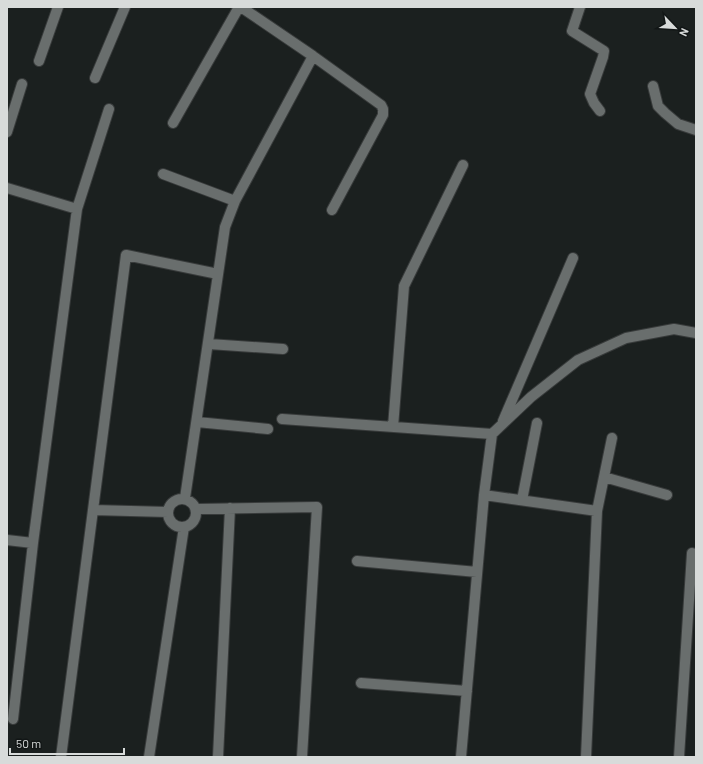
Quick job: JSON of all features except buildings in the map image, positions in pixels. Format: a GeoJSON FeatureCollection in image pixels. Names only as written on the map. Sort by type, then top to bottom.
{"type":"FeatureCollection","features":[{"type":"Feature","properties":{"kind":"street"},"geometry":{"type":"LineString","coordinates":[[39,61],[58,7]]}},
{"type":"Feature","properties":{"kind":"street"},"geometry":{"type":"LineString","coordinates":[[95,78],[125,7]]}},
{"type":"Feature","properties":{"kind":"street"},"geometry":{"type":"LineString","coordinates":[[173,123],[240,7],[313,56],[381,105],[383,109],[383,115],[332,210]]}},
{"type":"Feature","properties":{"kind":"street"},"geometry":{"type":"LineString","coordinates":[[580,7],[572,31],[604,51],[604,57],[590,94],[600,111]]}},
{"type":"Feature","properties":{"kind":"street"},"geometry":{"type":"LineString","coordinates":[[185,498],[209,344],[225,227],[235,201],[313,56]]}},
{"type":"Feature","properties":{"kind":"street"},"geometry":{"type":"LineString","coordinates":[[7,132],[22,84]]}},
{"type":"Feature","properties":{"kind":"street"},"geometry":{"type":"LineString","coordinates":[[653,86],[658,106],[678,124],[696,130]]}},
{"type":"Feature","properties":{"kind":"street"},"geometry":{"type":"LineString","coordinates":[[13,719],[33,543],[77,209],[109,109]]}},
{"type":"Feature","properties":{"kind":"street"},"geometry":{"type":"LineString","coordinates":[[393,427],[404,286],[463,165]]}},
{"type":"Feature","properties":{"kind":"street"},"geometry":{"type":"LineString","coordinates":[[163,174],[235,201]]}},
{"type":"Feature","properties":{"kind":"street"},"geometry":{"type":"LineString","coordinates":[[7,188],[77,209]]}},
{"type":"Feature","properties":{"kind":"street"},"geometry":{"type":"LineString","coordinates":[[62,757],[126,255],[218,274]]}},
{"type":"Feature","properties":{"kind":"street"},"geometry":{"type":"LineString","coordinates":[[501,426],[573,258]]}},
{"type":"Feature","properties":{"kind":"street"},"geometry":{"type":"LineString","coordinates":[[461,757],[484,495],[492,434],[531,396],[578,360],[626,338],[674,329],[696,332]]}},
{"type":"Feature","properties":{"kind":"street"},"geometry":{"type":"LineString","coordinates":[[209,344],[283,349]]}},
{"type":"Feature","properties":{"kind":"street"},"geometry":{"type":"LineString","coordinates":[[282,419],[492,434]]}},
{"type":"Feature","properties":{"kind":"street"},"geometry":{"type":"LineString","coordinates":[[197,422],[268,429]]}},
{"type":"Feature","properties":{"kind":"street"},"geometry":{"type":"LineString","coordinates":[[522,500],[537,422]]}},
{"type":"Feature","properties":{"kind":"street"},"geometry":{"type":"LineString","coordinates":[[586,757],[597,511],[612,438]]}},
{"type":"Feature","properties":{"kind":"street"},"geometry":{"type":"LineString","coordinates":[[604,477],[667,495]]}},
{"type":"Feature","properties":{"kind":"street"},"geometry":{"type":"LineString","coordinates":[[484,495],[597,511]]}},
{"type":"Feature","properties":{"kind":"street"},"geometry":{"type":"LineString","coordinates":[[185,498],[192,502],[196,509],[196,517],[192,524],[184,527],[176,526],[170,520],[168,512],[170,504],[177,499],[185,498]]}},
{"type":"Feature","properties":{"kind":"street"},"geometry":{"type":"LineString","coordinates":[[196,509],[317,507],[302,757]]}},
{"type":"Feature","properties":{"kind":"street"},"geometry":{"type":"LineString","coordinates":[[218,757],[230,508]]}},
{"type":"Feature","properties":{"kind":"street"},"geometry":{"type":"LineString","coordinates":[[93,510],[168,512]]}},
{"type":"Feature","properties":{"kind":"street"},"geometry":{"type":"LineString","coordinates":[[149,757],[184,527]]}},
{"type":"Feature","properties":{"kind":"street"},"geometry":{"type":"LineString","coordinates":[[7,540],[33,543]]}},
{"type":"Feature","properties":{"kind":"street"},"geometry":{"type":"LineString","coordinates":[[679,757],[692,553],[696,554]]}},
{"type":"Feature","properties":{"kind":"street"},"geometry":{"type":"LineString","coordinates":[[356,562],[478,572]]}},
{"type":"Feature","properties":{"kind":"street"},"geometry":{"type":"LineString","coordinates":[[361,683],[467,691]]}}]}
